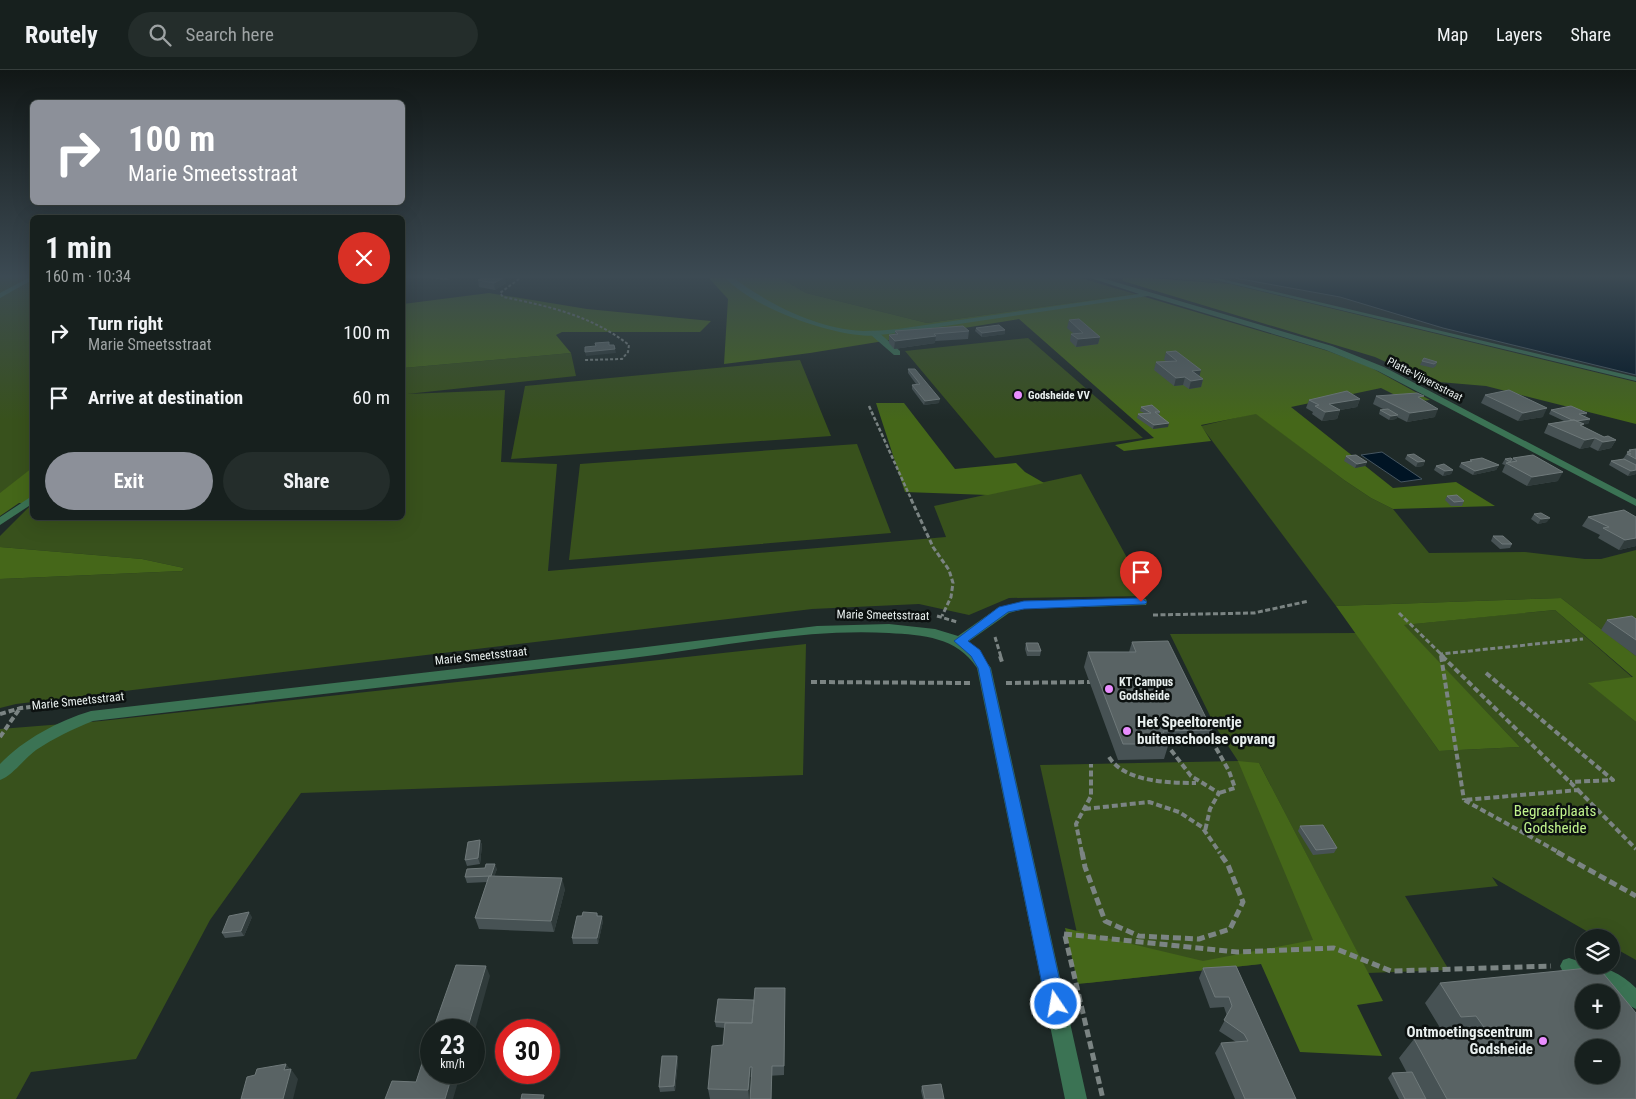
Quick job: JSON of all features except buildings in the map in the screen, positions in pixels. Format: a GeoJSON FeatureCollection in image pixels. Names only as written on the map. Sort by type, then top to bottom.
{"type":"FeatureCollection","features":[{"type":"Feature","properties":{"kind":"street","name":"Platte-Vijversstraat"},"geometry":{"type":"LineString","coordinates":[[823,324],[837,329],[874,333],[939,324]]}},
{"type":"Feature","properties":{"kind":"street","name":"Platte-Vijversstraat"},"geometry":{"type":"LineString","coordinates":[[1248,324],[1329,348],[1381,369],[1636,503]]}},
{"type":"Feature","properties":{"kind":"street"},"geometry":{"type":"LineString","coordinates":[[0,522],[30,500]]}},
{"type":"Feature","properties":{"kind":"street"},"geometry":{"type":"LineString","coordinates":[[960,641],[1004,610],[1024,605],[1141,602]]}},
{"type":"Feature","properties":{"kind":"street","name":"Marie Smeetsstraat"},"geometry":{"type":"LineString","coordinates":[[0,774],[32,744],[58,728],[91,716],[822,630],[858,628],[925,632],[960,641],[975,653],[984,668],[1076,1099]]}},
{"type":"Feature","properties":{"kind":"lane"},"geometry":{"type":"LineString","coordinates":[[1404,324],[1636,379]]}},
{"type":"Feature","properties":{"kind":"lane"},"geometry":{"type":"LineString","coordinates":[[874,333],[897,354]]}},
{"type":"Feature","properties":{"kind":"lane"},"geometry":{"type":"LineString","coordinates":[[1569,966],[1616,982],[1636,1000]]}},
{"type":"Feature","properties":{"kind":"path"},"geometry":{"type":"LineString","coordinates":[[584,360],[622,359],[628,352],[629,345],[620,336],[594,324]]}},
{"type":"Feature","properties":{"kind":"path"},"geometry":{"type":"LineString","coordinates":[[869,406],[933,547],[949,570],[953,583],[951,597],[942,616]]}},
{"type":"Feature","properties":{"kind":"path"},"geometry":{"type":"LineString","coordinates":[[1399,613],[1636,849]]}},
{"type":"Feature","properties":{"kind":"path","name":"Marie Smeetsstraat"},"geometry":{"type":"LineString","coordinates":[[933,616],[942,616],[997,638],[1003,665]]}},
{"type":"Feature","properties":{"kind":"path"},"geometry":{"type":"LineString","coordinates":[[1440,654],[1583,639]]}},
{"type":"Feature","properties":{"kind":"path"},"geometry":{"type":"LineString","coordinates":[[1440,654],[1464,800]]}},
{"type":"Feature","properties":{"kind":"path"},"geometry":{"type":"LineString","coordinates":[[1486,673],[1613,780],[1569,782]]}},
{"type":"Feature","properties":{"kind":"path"},"geometry":{"type":"LineString","coordinates":[[1005,674],[1009,692]]}},
{"type":"Feature","properties":{"kind":"path"},"geometry":{"type":"LineString","coordinates":[[811,682],[1090,682]]}},
{"type":"Feature","properties":{"kind":"path","name":"Marie Smeetsstraat"},"geometry":{"type":"LineString","coordinates":[[0,737],[21,708],[89,700]]}},
{"type":"Feature","properties":{"kind":"path"},"geometry":{"type":"LineString","coordinates":[[0,714],[21,708]]}},
{"type":"Feature","properties":{"kind":"path"},"geometry":{"type":"LineString","coordinates":[[1171,750],[1185,771],[1196,783],[1219,793],[1235,788],[1229,771],[1216,748]]}},
{"type":"Feature","properties":{"kind":"path"},"geometry":{"type":"LineString","coordinates":[[1109,757],[1117,768],[1126,773],[1182,784],[1196,783]]}},
{"type":"Feature","properties":{"kind":"path"},"geometry":{"type":"LineString","coordinates":[[1085,809],[1149,802],[1179,812],[1202,827],[1228,865],[1243,902],[1230,929],[1199,939],[1139,936],[1105,921],[1084,867],[1076,824],[1090,796],[1091,764]]}},
{"type":"Feature","properties":{"kind":"path"},"geometry":{"type":"LineString","coordinates":[[1464,800],[1578,790]]}},
{"type":"Feature","properties":{"kind":"path"},"geometry":{"type":"LineString","coordinates":[[1205,831],[1210,810],[1219,793]]}},
{"type":"Feature","properties":{"kind":"path"},"geometry":{"type":"LineString","coordinates":[[1464,800],[1636,896]]}},
{"type":"Feature","properties":{"kind":"path"},"geometry":{"type":"LineString","coordinates":[[1062,924],[1103,1099]]}},
{"type":"Feature","properties":{"kind":"path"},"geometry":{"type":"LineString","coordinates":[[1064,934],[1237,952],[1334,948],[1391,971],[1569,966]]}},
{"type":"Feature","properties":{"kind":"green space"},"geometry":{"type":"Polygon","coordinates":[[[0,324],[30,324],[30,485],[0,510],[0,324]]]}},
{"type":"Feature","properties":{"kind":"green space"},"geometry":{"type":"Polygon","coordinates":[[[405,324],[708,324],[700,332],[562,332],[556,335],[571,353],[405,368],[405,324]]]}},
{"type":"Feature","properties":{"kind":"green space"},"geometry":{"type":"Polygon","coordinates":[[[726,324],[988,324],[810,353],[724,364],[726,324]]]}},
{"type":"Feature","properties":{"kind":"green space"},"geometry":{"type":"Polygon","coordinates":[[[1025,324],[1237,324],[1328,351],[1370,367],[1430,400],[1409,402],[1381,388],[1291,407],[1393,488],[1456,482],[1495,506],[1393,509],[1371,498],[1344,480],[1256,414],[1201,425],[1211,441],[1124,451],[1115,445],[1154,438],[1025,324]]]}},
{"type":"Feature","properties":{"kind":"green space"},"geometry":{"type":"Polygon","coordinates":[[[1266,324],[1396,324],[1636,382],[1636,424],[1486,386],[1427,381],[1375,357],[1266,324]]]}},
{"type":"Feature","properties":{"kind":"green space","name":"Godsheide VV"},"geometry":{"type":"Polygon","coordinates":[[[1028,338],[1143,438],[995,458],[905,351],[1028,338]]]}},
{"type":"Feature","properties":{"kind":"green space"},"geometry":{"type":"Polygon","coordinates":[[[571,353],[576,376],[407,394],[505,390],[501,462],[557,464],[548,571],[946,537],[934,506],[1081,474],[1148,596],[1009,598],[969,615],[919,604],[812,609],[16,704],[0,708],[0,579],[182,571],[184,568],[142,559],[0,547],[0,536],[30,506],[30,520],[405,520],[405,368],[571,353]]]}},
{"type":"Feature","properties":{"kind":"green space"},"geometry":{"type":"Polygon","coordinates":[[[800,360],[831,436],[511,459],[525,386],[800,360]]]}},
{"type":"Feature","properties":{"kind":"green space"},"geometry":{"type":"Polygon","coordinates":[[[876,403],[904,403],[955,469],[1016,463],[1025,472],[1044,483],[988,495],[905,492],[876,403]]]}},
{"type":"Feature","properties":{"kind":"green space"},"geometry":{"type":"Polygon","coordinates":[[[1256,413],[1344,480],[1371,498],[1393,509],[1429,553],[1525,552],[1601,559],[1636,550],[1636,656],[1561,598],[1336,606],[1201,426],[1256,413]]]}},
{"type":"Feature","properties":{"kind":"green space"},"geometry":{"type":"Polygon","coordinates":[[[857,444],[891,533],[569,560],[580,464],[857,444]]]}},
{"type":"Feature","properties":{"kind":"green space"},"geometry":{"type":"Polygon","coordinates":[[[30,470],[30,503],[19,503],[0,516],[0,493],[30,470]]]}},
{"type":"Feature","properties":{"kind":"green space"},"geometry":{"type":"Polygon","coordinates":[[[0,547],[142,559],[184,568],[182,571],[0,579],[0,547]]]}},
{"type":"Feature","properties":{"kind":"green space"},"geometry":{"type":"Polygon","coordinates":[[[1561,598],[1636,656],[1636,722],[1588,683],[1633,677],[1555,610],[1404,625],[1520,747],[1439,751],[1336,606],[1561,598]]]}},
{"type":"Feature","properties":{"kind":"green space","name":"Begraafplaats Godsheide"},"geometry":{"type":"Polygon","coordinates":[[[1555,610],[1633,678],[1589,683],[1636,722],[1636,960],[1620,951],[1620,929],[1583,929],[1492,877],[1498,886],[1405,896],[1449,970],[1368,973],[1259,763],[1314,940],[1261,964],[1088,983],[1040,765],[1238,761],[1215,726],[1170,634],[1356,633],[1439,751],[1520,747],[1403,625],[1555,610]]]}},
{"type":"Feature","properties":{"kind":"green space"},"geometry":{"type":"Polygon","coordinates":[[[806,644],[803,775],[301,793],[210,920],[136,1059],[31,1072],[16,1099],[0,1099],[0,729],[101,721],[806,644]]]}},
{"type":"Feature","properties":{"kind":"green space"},"geometry":{"type":"Polygon","coordinates":[[[1238,761],[1259,763],[1383,1001],[1357,1005],[1382,1056],[1300,1052],[1261,964],[1078,984],[1065,928],[1203,961],[1313,940],[1238,761]]]}},
{"type":"Feature","properties":{"kind":"water"},"geometry":{"type":"Polygon","coordinates":[[[1430,324],[1636,324],[1636,375],[1430,324]]]}},
{"type":"Feature","properties":{"kind":"water"},"geometry":{"type":"Polygon","coordinates":[[[1382,452],[1422,479],[1401,482],[1361,455],[1382,452]]]}},
{"type":"Feature","properties":{"kind":"place","name":"Godsheide VV"},"geometry":{"type":"Point","coordinates":[1018,395]}},
{"type":"Feature","properties":{"kind":"place","name":"KT Campus Godsheide"},"geometry":{"type":"Point","coordinates":[1109,689]}},
{"type":"Feature","properties":{"kind":"place","name":"Het Speeltorentje buitenschoolse opvang"},"geometry":{"type":"Point","coordinates":[1127,731]}},
{"type":"Feature","properties":{"kind":"place","name":"Ontmoetingscentrum Godsheide"},"geometry":{"type":"Point","coordinates":[1543,1041]}},
{"type":"Feature","properties":{"kind":"route"},"geometry":{"type":"LineString","coordinates":[[1056,1004],[984,668],[975,653],[960,641],[1004,610],[1024,605],[1141,602]]}}]}
